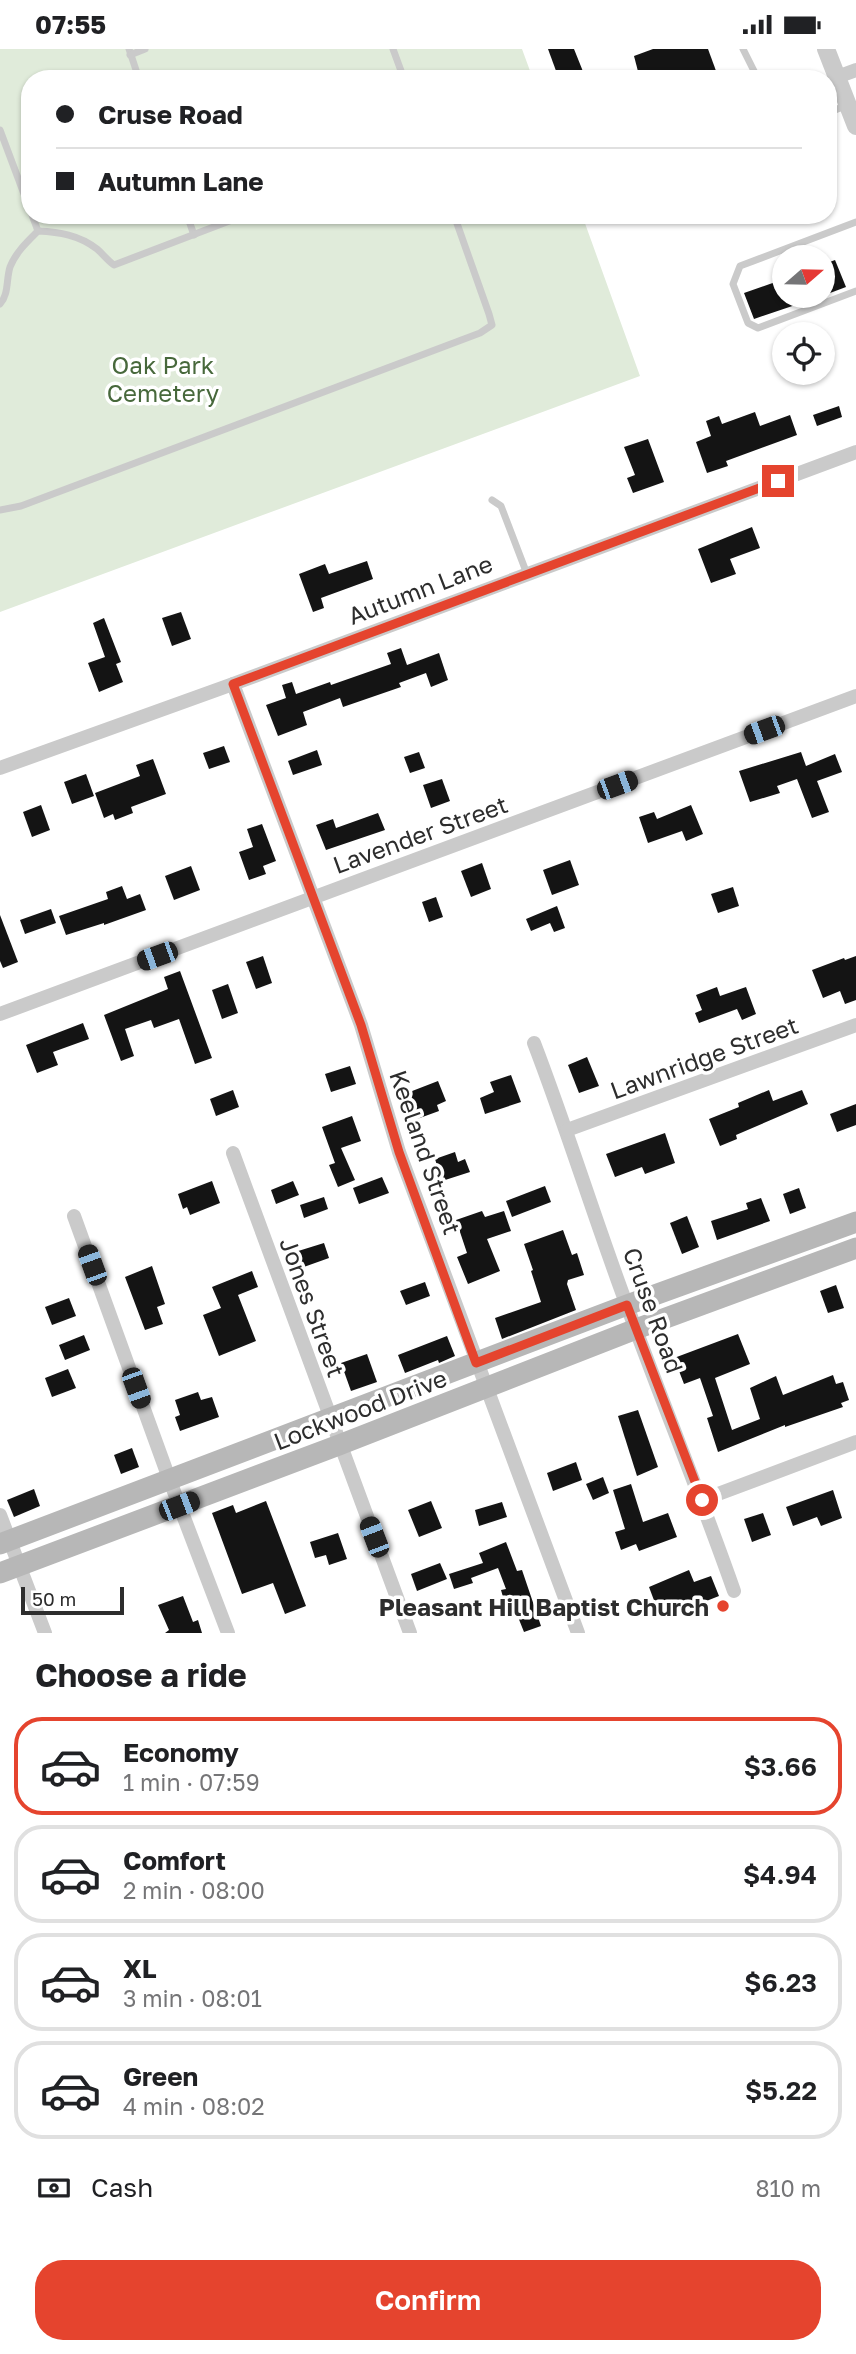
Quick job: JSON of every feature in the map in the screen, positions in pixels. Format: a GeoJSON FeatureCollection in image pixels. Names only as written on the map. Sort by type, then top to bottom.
{"type":"FeatureCollection","features":[{"type":"Feature","properties":{"kind":"main road","name":"Lockwood Drive"},"geometry":{"type":"LineString","coordinates":[[5,1543],[627,1305],[856,1222]]}},
{"type":"Feature","properties":{"kind":"main road","name":"Lockwood Drive"},"geometry":{"type":"LineString","coordinates":[[10,1569],[340,1445],[636,1329],[856,1248]]}},
{"type":"Feature","properties":{"kind":"street"},"geometry":{"type":"LineString","coordinates":[[826,49],[834,70]]}},
{"type":"Feature","properties":{"kind":"street"},"geometry":{"type":"LineString","coordinates":[[856,70],[837,77],[856,126]]}},
{"type":"Feature","properties":{"kind":"street","name":"Autumn Lane"},"geometry":{"type":"LineString","coordinates":[[0,768],[856,452]]}},
{"type":"Feature","properties":{"kind":"street","name":"Keeland Street"},"geometry":{"type":"LineString","coordinates":[[233,684],[361,1025],[399,1152],[578,1633]]}},
{"type":"Feature","properties":{"kind":"street","name":"Lavender Street"},"geometry":{"type":"LineString","coordinates":[[0,1014],[856,696]]}},
{"type":"Feature","properties":{"kind":"street","name":"Lawnridge Street"},"geometry":{"type":"LineString","coordinates":[[567,1131],[856,1025]]}},
{"type":"Feature","properties":{"kind":"street","name":"Cruse Road"},"geometry":{"type":"LineString","coordinates":[[534,1043],[627,1305],[734,1591]]}},
{"type":"Feature","properties":{"kind":"street","name":"Jones Street"},"geometry":{"type":"LineString","coordinates":[[233,1153],[410,1633]]}},
{"type":"Feature","properties":{"kind":"street"},"geometry":{"type":"LineString","coordinates":[[74,1216],[228,1633]]}},
{"type":"Feature","properties":{"kind":"street"},"geometry":{"type":"LineString","coordinates":[[702,1500],[856,1442]]}},
{"type":"Feature","properties":{"kind":"street"},"geometry":{"type":"LineString","coordinates":[[0,1515],[10,1569],[45,1633]]}},
{"type":"Feature","properties":{"kind":"lane"},"geometry":{"type":"LineString","coordinates":[[136,70],[129,52],[145,49]]}},
{"type":"Feature","properties":{"kind":"lane"},"geometry":{"type":"LineString","coordinates":[[393,49],[401,70]]}},
{"type":"Feature","properties":{"kind":"lane"},"geometry":{"type":"LineString","coordinates":[[743,49],[754,70]]}},
{"type":"Feature","properties":{"kind":"lane"},"geometry":{"type":"LineString","coordinates":[[837,109],[848,105]]}},
{"type":"Feature","properties":{"kind":"lane"},"geometry":{"type":"LineString","coordinates":[[0,130],[21,186]]}},
{"type":"Feature","properties":{"kind":"lane"},"geometry":{"type":"LineString","coordinates":[[856,222],[740,266],[733,284],[748,323],[758,328],[856,291]]}},
{"type":"Feature","properties":{"kind":"lane"},"geometry":{"type":"LineString","coordinates":[[35,224],[38,231]]}},
{"type":"Feature","properties":{"kind":"lane"},"geometry":{"type":"LineString","coordinates":[[190,224],[194,235]]}},
{"type":"Feature","properties":{"kind":"lane"},"geometry":{"type":"LineString","coordinates":[[0,304],[6,297],[6,282],[11,265],[19,250],[38,231],[58,232],[80,238],[114,265],[222,224]]}},
{"type":"Feature","properties":{"kind":"lane"},"geometry":{"type":"LineString","coordinates":[[0,510],[22,506],[480,333],[492,325],[457,224]]}},
{"type":"Feature","properties":{"kind":"lane"},"geometry":{"type":"LineString","coordinates":[[492,500],[501,506],[527,573]]}},
{"type":"Feature","properties":{"kind":"green space","name":"Oak Park Cemetery"},"geometry":{"type":"Polygon","coordinates":[[[0,49],[522,49],[530,70],[21,70],[21,224],[585,224],[640,376],[0,612],[0,49]]]}},
{"type":"Feature","properties":{"kind":"building"},"geometry":{"type":"Polygon","coordinates":[[[548,49],[574,49],[582,70],[556,70],[548,49]]]}},
{"type":"Feature","properties":{"kind":"building"},"geometry":{"type":"Polygon","coordinates":[[[653,49],[708,49],[716,70],[638,70],[634,56],[653,49]]]}},
{"type":"Feature","properties":{"kind":"building"},"geometry":{"type":"Polygon","coordinates":[[[835,260],[846,287],[835,291],[835,260]]]}},
{"type":"Feature","properties":{"kind":"building"},"geometry":{"type":"Polygon","coordinates":[[[772,283],[772,308],[786,308],[754,319],[744,293],[772,283]]]}},
{"type":"Feature","properties":{"kind":"building"},"geometry":{"type":"Polygon","coordinates":[[[839,406],[842,417],[817,426],[813,415],[839,406]]]}},
{"type":"Feature","properties":{"kind":"building"},"geometry":{"type":"Polygon","coordinates":[[[755,412],[760,426],[790,415],[797,435],[726,461],[728,466],[707,473],[696,442],[711,436],[706,421],[719,416],[722,424],[755,412]]]}},
{"type":"Feature","properties":{"kind":"building"},"geometry":{"type":"Polygon","coordinates":[[[648,439],[664,482],[633,493],[627,478],[635,475],[624,447],[648,439]]]}},
{"type":"Feature","properties":{"kind":"building"},"geometry":{"type":"Polygon","coordinates":[[[752,527],[760,548],[730,559],[736,574],[711,583],[698,549],[752,527]]]}},
{"type":"Feature","properties":{"kind":"building"},"geometry":{"type":"Polygon","coordinates":[[[367,561],[373,579],[321,598],[324,608],[313,612],[299,574],[325,564],[329,574],[367,561]]]}},
{"type":"Feature","properties":{"kind":"building"},"geometry":{"type":"Polygon","coordinates":[[[181,612],[191,639],[172,646],[162,618],[181,612]]]}},
{"type":"Feature","properties":{"kind":"building"},"geometry":{"type":"Polygon","coordinates":[[[104,618],[121,662],[116,664],[123,682],[99,692],[88,663],[105,657],[93,623],[104,618]]]}},
{"type":"Feature","properties":{"kind":"building"},"geometry":{"type":"Polygon","coordinates":[[[401,648],[407,665],[439,653],[448,680],[431,687],[426,673],[399,683],[401,687],[343,707],[340,698],[303,712],[307,725],[278,736],[266,705],[286,698],[282,685],[292,682],[296,694],[330,682],[331,685],[391,664],[387,653],[401,648]]]}},
{"type":"Feature","properties":{"kind":"building"},"geometry":{"type":"Polygon","coordinates":[[[224,746],[230,762],[209,769],[203,753],[224,746]]]}},
{"type":"Feature","properties":{"kind":"building"},"geometry":{"type":"Polygon","coordinates":[[[317,750],[322,765],[293,775],[288,761],[317,750]]]}},
{"type":"Feature","properties":{"kind":"building"},"geometry":{"type":"Polygon","coordinates":[[[419,752],[425,768],[410,773],[404,757],[419,752]]]}},
{"type":"Feature","properties":{"kind":"building"},"geometry":{"type":"Polygon","coordinates":[[[801,752],[806,766],[835,754],[842,772],[817,781],[829,812],[812,818],[797,779],[777,786],[780,793],[750,802],[739,771],[801,752]]]}},
{"type":"Feature","properties":{"kind":"building"},"geometry":{"type":"Polygon","coordinates":[[[153,759],[166,794],[131,807],[133,813],[115,820],[113,814],[104,818],[95,793],[140,776],[136,765],[153,759]]]}},
{"type":"Feature","properties":{"kind":"building"},"geometry":{"type":"Polygon","coordinates":[[[86,774],[94,796],[72,804],[64,782],[86,774]]]}},
{"type":"Feature","properties":{"kind":"building"},"geometry":{"type":"Polygon","coordinates":[[[442,779],[450,801],[431,808],[423,785],[442,779]]]}},
{"type":"Feature","properties":{"kind":"building"},"geometry":{"type":"Polygon","coordinates":[[[41,805],[50,830],[32,837],[23,812],[41,805]]]}},
{"type":"Feature","properties":{"kind":"building"},"geometry":{"type":"Polygon","coordinates":[[[691,805],[703,834],[686,841],[682,831],[648,843],[639,817],[654,812],[657,819],[691,805]]]}},
{"type":"Feature","properties":{"kind":"building"},"geometry":{"type":"Polygon","coordinates":[[[378,813],[385,830],[326,850],[316,825],[333,819],[336,828],[378,813]]]}},
{"type":"Feature","properties":{"kind":"building"},"geometry":{"type":"Polygon","coordinates":[[[262,824],[276,861],[263,866],[266,874],[249,880],[239,852],[253,847],[247,829],[262,824]]]}},
{"type":"Feature","properties":{"kind":"building"},"geometry":{"type":"Polygon","coordinates":[[[570,860],[579,885],[552,895],[543,870],[570,860]]]}},
{"type":"Feature","properties":{"kind":"building"},"geometry":{"type":"Polygon","coordinates":[[[482,863],[491,889],[471,897],[461,871],[482,863]]]}},
{"type":"Feature","properties":{"kind":"building"},"geometry":{"type":"Polygon","coordinates":[[[191,866],[200,890],[174,900],[165,876],[191,866]]]}},
{"type":"Feature","properties":{"kind":"building"},"geometry":{"type":"Polygon","coordinates":[[[122,886],[127,899],[140,894],[146,910],[66,935],[59,916],[108,899],[106,892],[122,886]]]}},
{"type":"Feature","properties":{"kind":"building"},"geometry":{"type":"Polygon","coordinates":[[[733,887],[739,906],[718,913],[711,894],[733,887]]]}},
{"type":"Feature","properties":{"kind":"building"},"geometry":{"type":"Polygon","coordinates":[[[436,897],[443,917],[429,922],[422,902],[436,897]]]}},
{"type":"Feature","properties":{"kind":"building"},"geometry":{"type":"Polygon","coordinates":[[[557,906],[565,928],[554,932],[550,923],[531,931],[526,919],[557,906]]]}},
{"type":"Feature","properties":{"kind":"building"},"geometry":{"type":"Polygon","coordinates":[[[51,909],[56,923],[25,934],[20,920],[51,909]]]}},
{"type":"Feature","properties":{"kind":"building"},"geometry":{"type":"Polygon","coordinates":[[[0,915],[18,962],[3,968],[0,961],[0,915]]]}},
{"type":"Feature","properties":{"kind":"building"},"geometry":{"type":"Polygon","coordinates":[[[263,956],[272,983],[256,989],[246,962],[263,956]]]}},
{"type":"Feature","properties":{"kind":"building"},"geometry":{"type":"Polygon","coordinates":[[[856,956],[856,1000],[845,1004],[840,991],[823,998],[812,970],[856,956]]]}},
{"type":"Feature","properties":{"kind":"building"},"geometry":{"type":"Polygon","coordinates":[[[180,971],[212,1058],[195,1064],[179,1019],[154,1028],[151,1020],[125,1029],[134,1056],[121,1061],[104,1015],[168,989],[164,977],[180,971]]]}},
{"type":"Feature","properties":{"kind":"building"},"geometry":{"type":"Polygon","coordinates":[[[228,984],[238,1013],[222,1019],[212,990],[228,984]]]}},
{"type":"Feature","properties":{"kind":"building"},"geometry":{"type":"Polygon","coordinates":[[[717,987],[720,996],[746,987],[756,1014],[742,1020],[737,1009],[699,1023],[695,1013],[702,1010],[696,995],[717,987]]]}},
{"type":"Feature","properties":{"kind":"building"},"geometry":{"type":"Polygon","coordinates":[[[83,1023],[89,1039],[53,1052],[58,1065],[37,1073],[26,1045],[83,1023]]]}},
{"type":"Feature","properties":{"kind":"building"},"geometry":{"type":"Polygon","coordinates":[[[587,1057],[599,1086],[579,1093],[568,1065],[587,1057]]]}},
{"type":"Feature","properties":{"kind":"building"},"geometry":{"type":"Polygon","coordinates":[[[350,1066],[356,1084],[331,1092],[325,1074],[350,1066]]]}},
{"type":"Feature","properties":{"kind":"building"},"geometry":{"type":"Polygon","coordinates":[[[511,1075],[521,1102],[485,1114],[480,1098],[494,1092],[490,1082],[511,1075]]]}},
{"type":"Feature","properties":{"kind":"building"},"geometry":{"type":"Polygon","coordinates":[[[438,1081],[446,1101],[437,1105],[439,1111],[417,1119],[407,1093],[438,1081]]]}},
{"type":"Feature","properties":{"kind":"building"},"geometry":{"type":"Polygon","coordinates":[[[233,1090],[239,1107],[216,1116],[210,1099],[233,1090]]]}},
{"type":"Feature","properties":{"kind":"building"},"geometry":{"type":"Polygon","coordinates":[[[769,1090],[773,1101],[802,1090],[808,1104],[736,1135],[737,1139],[720,1146],[709,1119],[739,1107],[738,1103],[769,1090]]]}},
{"type":"Feature","properties":{"kind":"building"},"geometry":{"type":"Polygon","coordinates":[[[856,1104],[856,1125],[837,1132],[830,1114],[856,1104]]]}},
{"type":"Feature","properties":{"kind":"building"},"geometry":{"type":"Polygon","coordinates":[[[352,1116],[361,1141],[341,1148],[355,1180],[338,1187],[329,1165],[335,1163],[322,1127],[352,1116]]]}},
{"type":"Feature","properties":{"kind":"building"},"geometry":{"type":"Polygon","coordinates":[[[665,1133],[675,1163],[645,1174],[642,1167],[615,1177],[606,1154],[665,1133]]]}},
{"type":"Feature","properties":{"kind":"building"},"geometry":{"type":"Polygon","coordinates":[[[455,1152],[458,1162],[465,1159],[470,1172],[442,1181],[435,1159],[455,1152]]]}},
{"type":"Feature","properties":{"kind":"building"},"geometry":{"type":"Polygon","coordinates":[[[382,1177],[389,1193],[359,1204],[353,1188],[382,1177]]]}},
{"type":"Feature","properties":{"kind":"building"},"geometry":{"type":"Polygon","coordinates":[[[212,1181],[220,1203],[190,1215],[187,1207],[183,1209],[178,1194],[212,1181]]]}},
{"type":"Feature","properties":{"kind":"building"},"geometry":{"type":"Polygon","coordinates":[[[293,1181],[299,1195],[276,1204],[271,1190],[293,1181]]]}},
{"type":"Feature","properties":{"kind":"building"},"geometry":{"type":"Polygon","coordinates":[[[545,1186],[551,1202],[512,1217],[506,1201],[545,1186]]]}},
{"type":"Feature","properties":{"kind":"building"},"geometry":{"type":"Polygon","coordinates":[[[799,1188],[806,1208],[790,1214],[783,1194],[799,1188]]]}},
{"type":"Feature","properties":{"kind":"building"},"geometry":{"type":"Polygon","coordinates":[[[324,1197],[328,1209],[304,1218],[300,1205],[324,1197]]]}},
{"type":"Feature","properties":{"kind":"building"},"geometry":{"type":"Polygon","coordinates":[[[761,1198],[770,1221],[717,1240],[711,1221],[748,1209],[746,1203],[761,1198]]]}},
{"type":"Feature","properties":{"kind":"building"},"geometry":{"type":"Polygon","coordinates":[[[482,1211],[485,1217],[504,1211],[511,1231],[487,1239],[500,1271],[468,1284],[457,1257],[467,1253],[456,1220],[482,1211]]]}},
{"type":"Feature","properties":{"kind":"building"},"geometry":{"type":"Polygon","coordinates":[[[687,1216],[699,1247],[682,1254],[670,1223],[687,1216]]]}},
{"type":"Feature","properties":{"kind":"building"},"geometry":{"type":"Polygon","coordinates":[[[563,1230],[572,1255],[577,1253],[584,1275],[568,1280],[567,1284],[576,1310],[502,1339],[495,1318],[541,1302],[524,1244],[563,1230]]]}},
{"type":"Feature","properties":{"kind":"building"},"geometry":{"type":"Polygon","coordinates":[[[324,1243],[329,1258],[301,1268],[295,1252],[324,1243]]]}},
{"type":"Feature","properties":{"kind":"building"},"geometry":{"type":"Polygon","coordinates":[[[152,1266],[165,1304],[157,1307],[163,1324],[145,1330],[125,1277],[152,1266]]]}},
{"type":"Feature","properties":{"kind":"building"},"geometry":{"type":"Polygon","coordinates":[[[252,1271],[258,1287],[238,1295],[256,1341],[219,1356],[203,1315],[221,1308],[212,1287],[252,1271]]]}},
{"type":"Feature","properties":{"kind":"building"},"geometry":{"type":"Polygon","coordinates":[[[425,1282],[430,1296],[406,1305],[400,1291],[425,1282]]]}},
{"type":"Feature","properties":{"kind":"building"},"geometry":{"type":"Polygon","coordinates":[[[836,1285],[844,1308],[828,1313],[820,1291],[836,1285]]]}},
{"type":"Feature","properties":{"kind":"building"},"geometry":{"type":"Polygon","coordinates":[[[69,1298],[76,1316],[52,1325],[45,1307],[69,1298]]]}},
{"type":"Feature","properties":{"kind":"building"},"geometry":{"type":"Polygon","coordinates":[[[738,1334],[750,1364],[715,1378],[732,1430],[760,1419],[750,1388],[776,1376],[783,1395],[833,1375],[836,1384],[843,1382],[849,1400],[841,1403],[843,1407],[785,1425],[718,1452],[707,1418],[713,1416],[700,1378],[684,1384],[674,1358],[738,1334]]]}},
{"type":"Feature","properties":{"kind":"building"},"geometry":{"type":"Polygon","coordinates":[[[84,1335],[90,1350],[65,1360],[59,1345],[84,1335]]]}},
{"type":"Feature","properties":{"kind":"building"},"geometry":{"type":"Polygon","coordinates":[[[447,1336],[455,1356],[405,1373],[398,1355],[447,1336]]]}},
{"type":"Feature","properties":{"kind":"building"},"geometry":{"type":"Polygon","coordinates":[[[367,1354],[377,1382],[351,1391],[341,1363],[367,1354]]]}},
{"type":"Feature","properties":{"kind":"building"},"geometry":{"type":"Polygon","coordinates":[[[68,1369],[76,1388],[52,1397],[45,1378],[68,1369]]]}},
{"type":"Feature","properties":{"kind":"building"},"geometry":{"type":"Polygon","coordinates":[[[198,1392],[201,1400],[212,1397],[219,1417],[180,1431],[175,1417],[180,1415],[175,1400],[198,1392]]]}},
{"type":"Feature","properties":{"kind":"building"},"geometry":{"type":"Polygon","coordinates":[[[638,1410],[658,1467],[637,1476],[618,1416],[638,1410]]]}},
{"type":"Feature","properties":{"kind":"building"},"geometry":{"type":"Polygon","coordinates":[[[132,1448],[139,1467],[121,1474],[114,1455],[132,1448]]]}},
{"type":"Feature","properties":{"kind":"building"},"geometry":{"type":"Polygon","coordinates":[[[576,1462],[582,1480],[553,1491],[547,1473],[576,1462]]]}},
{"type":"Feature","properties":{"kind":"building"},"geometry":{"type":"Polygon","coordinates":[[[603,1477],[609,1493],[593,1500],[586,1484],[603,1477]]]}},
{"type":"Feature","properties":{"kind":"building"},"geometry":{"type":"Polygon","coordinates":[[[631,1484],[643,1522],[668,1513],[677,1537],[639,1551],[636,1544],[621,1550],[615,1532],[625,1529],[613,1490],[631,1484]]]}},
{"type":"Feature","properties":{"kind":"building"},"geometry":{"type":"Polygon","coordinates":[[[34,1489],[40,1506],[14,1517],[7,1500],[34,1489]]]}},
{"type":"Feature","properties":{"kind":"building"},"geometry":{"type":"Polygon","coordinates":[[[833,1490],[842,1518],[821,1526],[817,1517],[793,1526],[786,1507],[833,1490]]]}},
{"type":"Feature","properties":{"kind":"building"},"geometry":{"type":"Polygon","coordinates":[[[266,1501],[306,1606],[285,1614],[273,1583],[242,1594],[212,1513],[233,1505],[236,1513],[266,1501]]]}},
{"type":"Feature","properties":{"kind":"building"},"geometry":{"type":"Polygon","coordinates":[[[431,1501],[442,1528],[419,1537],[408,1510],[431,1501]]]}},
{"type":"Feature","properties":{"kind":"building"},"geometry":{"type":"Polygon","coordinates":[[[502,1502],[507,1517],[479,1526],[475,1510],[502,1502]]]}},
{"type":"Feature","properties":{"kind":"building"},"geometry":{"type":"Polygon","coordinates":[[[763,1513],[771,1535],[752,1542],[744,1519],[763,1513]]]}},
{"type":"Feature","properties":{"kind":"building"},"geometry":{"type":"Polygon","coordinates":[[[338,1533],[347,1559],[329,1565],[326,1555],[315,1558],[310,1542],[338,1533]]]}},
{"type":"Feature","properties":{"kind":"building"},"geometry":{"type":"Polygon","coordinates":[[[506,1542],[517,1571],[522,1570],[541,1626],[524,1632],[512,1602],[505,1604],[501,1590],[506,1589],[498,1568],[471,1578],[473,1583],[454,1589],[449,1574],[483,1563],[479,1553],[506,1542]]]}},
{"type":"Feature","properties":{"kind":"building"},"geometry":{"type":"Polygon","coordinates":[[[440,1563],[447,1579],[417,1591],[411,1574],[440,1563]]]}},
{"type":"Feature","properties":{"kind":"building"},"geometry":{"type":"Polygon","coordinates":[[[689,1570],[694,1582],[711,1576],[719,1596],[661,1619],[649,1587],[689,1570]]]}},
{"type":"Feature","properties":{"kind":"building"},"geometry":{"type":"Polygon","coordinates":[[[183,1596],[193,1622],[198,1620],[202,1633],[165,1633],[169,1630],[158,1605],[183,1596]]]}},
{"type":"Feature","properties":{"kind":"place","name":"Pleasant Hill Baptist Church"},"geometry":{"type":"Point","coordinates":[723,1606]}},
{"type":"Feature","properties":{"kind":"route"},"geometry":{"type":"LineString","coordinates":[[702,1500],[627,1305],[476,1363],[399,1152],[361,1025],[233,684],[778,481]]}}]}
